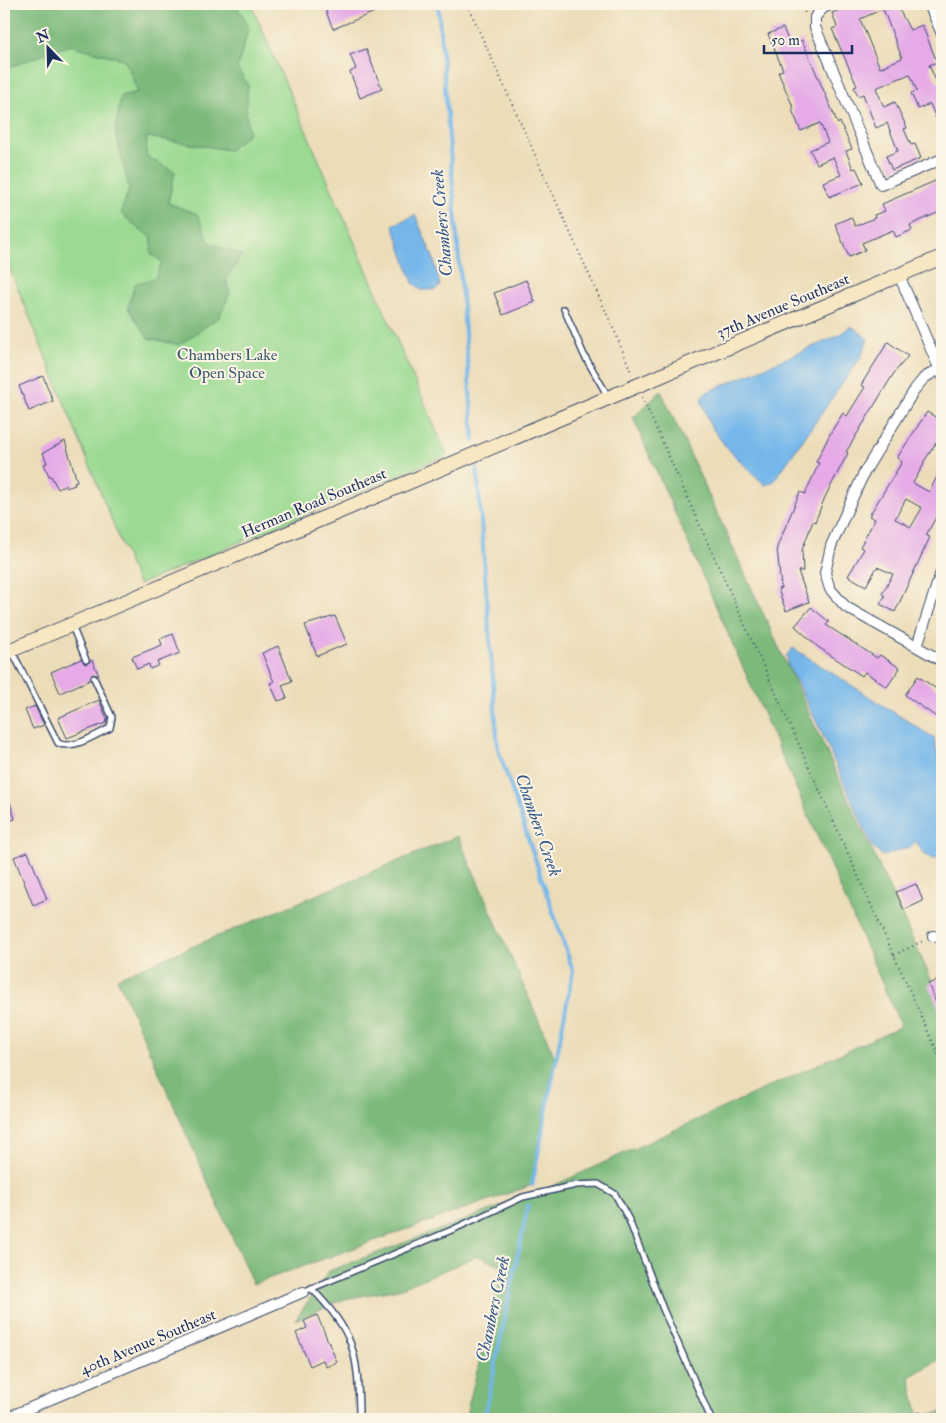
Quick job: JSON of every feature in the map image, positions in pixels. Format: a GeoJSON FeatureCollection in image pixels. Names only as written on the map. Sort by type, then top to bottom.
{"type":"FeatureCollection","features":[{"type":"Feature","properties":{"kind":"street"},"geometry":{"type":"LineString","coordinates":[[832,4],[823,8],[815,17],[815,27],[881,185],[942,159]]}},
{"type":"Feature","properties":{"kind":"street"},"geometry":{"type":"LineString","coordinates":[[929,4],[942,34]]}},
{"type":"Feature","properties":{"kind":"street","name":"37th Avenue Southeast"},"geometry":{"type":"LineString","coordinates":[[637,386],[942,257]]}},
{"type":"Feature","properties":{"kind":"street"},"geometry":{"type":"LineString","coordinates":[[899,275],[940,372],[924,378],[915,390],[866,471],[833,540],[826,566],[830,589],[846,607],[942,661]]}},
{"type":"Feature","properties":{"kind":"street","name":"Herman Road Southeast"},"geometry":{"type":"LineString","coordinates":[[8,652],[637,386]]}},
{"type":"Feature","properties":{"kind":"street"},"geometry":{"type":"LineString","coordinates":[[917,646],[942,569]]}},
{"type":"Feature","properties":{"kind":"street","name":"40th Avenue Southeast"},"geometry":{"type":"LineString","coordinates":[[4,1419],[307,1290]]}},
{"type":"Feature","properties":{"kind":"lane"},"geometry":{"type":"LineString","coordinates":[[564,309],[584,355],[609,398]]}},
{"type":"Feature","properties":{"kind":"lane"},"geometry":{"type":"LineString","coordinates":[[71,625],[86,660]]}},
{"type":"Feature","properties":{"kind":"lane"},"geometry":{"type":"LineString","coordinates":[[8,652],[58,743],[62,745],[73,744],[110,728],[112,717],[94,678]]}},
{"type":"Feature","properties":{"kind":"lane"},"geometry":{"type":"LineString","coordinates":[[359,1412],[355,1352],[338,1318],[307,1290],[462,1226],[523,1198],[576,1184],[598,1184],[615,1194],[629,1220],[663,1309],[711,1419]]}},
{"type":"Feature","properties":{"kind":"lane"},"geometry":{"type":"LineString","coordinates":[[911,1419],[919,1416]]}},
{"type":"Feature","properties":{"kind":"path"},"geometry":{"type":"LineString","coordinates":[[466,4],[942,1062]]}},
{"type":"Feature","properties":{"kind":"path"},"geometry":{"type":"LineString","coordinates":[[894,955],[938,937]]}},
{"type":"Feature","properties":{"kind":"green space","name":"Chambers Lake Open Space"},"geometry":{"type":"Polygon","coordinates":[[[4,4],[251,4],[447,455],[138,585],[4,254],[4,4]]]}},
{"type":"Feature","properties":{"kind":"green space"},"geometry":{"type":"Polygon","coordinates":[[[4,4],[236,4],[249,27],[237,68],[248,84],[246,114],[249,133],[229,150],[147,137],[146,156],[175,172],[168,203],[197,214],[210,243],[242,255],[226,280],[230,293],[219,317],[179,345],[148,338],[128,308],[135,284],[155,278],[162,262],[151,254],[152,237],[140,230],[121,213],[129,188],[115,130],[121,96],[138,92],[125,60],[70,45],[4,69],[4,4]]]}},
{"type":"Feature","properties":{"kind":"green space"},"geometry":{"type":"Polygon","coordinates":[[[661,391],[942,1003],[942,1358],[909,1377],[919,1416],[942,1412],[942,1419],[465,1419],[503,1267],[478,1256],[399,1289],[344,1299],[295,1320],[329,1271],[542,1191],[901,1026],[633,418],[661,391]]]}},
{"type":"Feature","properties":{"kind":"green space"},"geometry":{"type":"Polygon","coordinates":[[[458,836],[556,1060],[532,1185],[253,1284],[117,978],[458,836]]]}},
{"type":"Feature","properties":{"kind":"water"},"geometry":{"type":"Polygon","coordinates":[[[415,215],[433,257],[440,286],[435,290],[422,290],[413,283],[393,225],[415,215]]]}},
{"type":"Feature","properties":{"kind":"water"},"geometry":{"type":"Polygon","coordinates":[[[849,327],[853,327],[868,339],[861,357],[774,481],[765,485],[726,447],[710,425],[701,399],[705,393],[840,335],[849,327]]]}},
{"type":"Feature","properties":{"kind":"water"},"geometry":{"type":"Polygon","coordinates":[[[793,648],[934,738],[942,774],[942,855],[932,859],[923,853],[916,841],[910,847],[883,856],[873,848],[821,731],[788,665],[787,655],[793,648]]]}},
{"type":"Feature","properties":{"kind":"building"},"geometry":{"type":"Polygon","coordinates":[[[323,4],[394,4],[333,29],[323,4]]]}},
{"type":"Feature","properties":{"kind":"building"},"geometry":{"type":"Polygon","coordinates":[[[855,4],[896,4],[910,30],[922,25],[937,62],[929,65],[937,83],[942,80],[942,133],[930,104],[918,109],[911,93],[917,91],[910,74],[876,88],[884,107],[895,102],[907,128],[904,129],[911,145],[915,144],[921,158],[892,170],[886,156],[898,151],[887,123],[876,128],[863,94],[858,96],[854,87],[857,86],[832,29],[837,27],[832,13],[855,4]],[[883,9],[860,19],[880,68],[902,58],[883,9]]]}},
{"type":"Feature","properties":{"kind":"building"},"geometry":{"type":"Polygon","coordinates":[[[783,28],[790,45],[802,40],[838,124],[840,122],[852,149],[846,151],[853,169],[856,168],[863,183],[829,197],[823,182],[841,175],[833,157],[817,164],[810,150],[828,142],[820,123],[801,131],[792,110],[794,109],[778,72],[783,70],[768,34],[783,28]]]}},
{"type":"Feature","properties":{"kind":"building"},"geometry":{"type":"Polygon","coordinates":[[[366,49],[382,89],[360,98],[350,72],[356,69],[350,55],[366,49]]]}},
{"type":"Feature","properties":{"kind":"building"},"geometry":{"type":"Polygon","coordinates":[[[942,178],[942,211],[910,225],[912,230],[896,237],[893,230],[862,243],[865,250],[849,257],[835,224],[851,217],[855,226],[875,218],[874,215],[885,211],[882,204],[942,178]]]}},
{"type":"Feature","properties":{"kind":"building"},"geometry":{"type":"Polygon","coordinates":[[[526,280],[535,302],[503,315],[494,293],[526,280]]]}},
{"type":"Feature","properties":{"kind":"building"},"geometry":{"type":"Polygon","coordinates":[[[888,342],[908,356],[894,373],[846,452],[848,453],[825,497],[815,522],[813,521],[802,550],[803,571],[798,571],[809,602],[786,611],[778,589],[781,588],[777,547],[800,492],[805,494],[819,463],[816,462],[831,432],[843,413],[847,416],[865,387],[861,385],[888,342]]]}},
{"type":"Feature","properties":{"kind":"building"},"geometry":{"type":"Polygon","coordinates":[[[43,376],[53,401],[29,411],[19,386],[43,376]]]}},
{"type":"Feature","properties":{"kind":"building"},"geometry":{"type":"Polygon","coordinates":[[[927,412],[942,421],[942,434],[923,463],[913,483],[929,492],[942,467],[942,507],[926,535],[930,537],[895,612],[880,604],[885,596],[882,594],[893,574],[877,567],[866,586],[848,576],[864,549],[860,547],[875,519],[869,516],[902,462],[897,458],[927,412]],[[906,499],[895,519],[911,527],[922,508],[906,499]]]}},
{"type":"Feature","properties":{"kind":"building"},"geometry":{"type":"Polygon","coordinates":[[[65,441],[77,481],[74,482],[75,485],[66,488],[65,485],[58,489],[51,476],[49,476],[44,464],[47,463],[43,453],[65,441]]]}},
{"type":"Feature","properties":{"kind":"building"},"geometry":{"type":"Polygon","coordinates":[[[811,607],[829,622],[826,625],[877,658],[880,655],[900,668],[887,687],[865,672],[862,676],[818,647],[795,626],[811,607]]]}},
{"type":"Feature","properties":{"kind":"building"},"geometry":{"type":"Polygon","coordinates":[[[335,616],[347,644],[317,656],[305,625],[335,616]]]}},
{"type":"Feature","properties":{"kind":"building"},"geometry":{"type":"Polygon","coordinates":[[[173,634],[180,653],[157,662],[159,665],[150,669],[149,664],[137,669],[132,657],[162,645],[160,639],[173,634]]]}},
{"type":"Feature","properties":{"kind":"building"},"geometry":{"type":"Polygon","coordinates":[[[278,646],[292,681],[282,685],[287,698],[278,701],[270,683],[274,682],[262,653],[278,646]]]}},
{"type":"Feature","properties":{"kind":"building"},"geometry":{"type":"Polygon","coordinates":[[[81,659],[86,664],[92,660],[99,676],[93,674],[90,680],[60,693],[51,672],[81,659]]]}},
{"type":"Feature","properties":{"kind":"building"},"geometry":{"type":"Polygon","coordinates":[[[918,676],[942,693],[942,721],[905,695],[918,676]]]}},
{"type":"Feature","properties":{"kind":"building"},"geometry":{"type":"Polygon","coordinates":[[[99,700],[107,719],[106,723],[67,738],[58,718],[99,700]]]}},
{"type":"Feature","properties":{"kind":"building"},"geometry":{"type":"Polygon","coordinates":[[[35,706],[44,725],[33,729],[25,710],[35,706]]]}},
{"type":"Feature","properties":{"kind":"building"},"geometry":{"type":"Polygon","coordinates":[[[6,789],[15,819],[4,823],[4,790],[6,789]]]}},
{"type":"Feature","properties":{"kind":"building"},"geometry":{"type":"Polygon","coordinates":[[[28,852],[47,899],[33,905],[14,857],[28,852]]]}},
{"type":"Feature","properties":{"kind":"building"},"geometry":{"type":"Polygon","coordinates":[[[916,884],[923,901],[904,910],[896,892],[916,884]]]}},
{"type":"Feature","properties":{"kind":"building"},"geometry":{"type":"Polygon","coordinates":[[[942,978],[942,1016],[928,984],[942,978]]]}},
{"type":"Feature","properties":{"kind":"building"},"geometry":{"type":"Polygon","coordinates":[[[317,1315],[337,1362],[326,1367],[323,1360],[310,1366],[296,1333],[307,1328],[304,1321],[317,1315]]]}},
{"type":"Feature","properties":{"kind":"waterway","name":"Chambers Creek"},"geometry":{"type":"LineString","coordinates":[[438,4],[474,441]]}},
{"type":"Feature","properties":{"kind":"waterway","name":"Chambers Creek"},"geometry":{"type":"LineString","coordinates":[[477,467],[498,749],[573,971],[532,1185]]}},
{"type":"Feature","properties":{"kind":"waterway","name":"Chambers Creek"},"geometry":{"type":"LineString","coordinates":[[484,1419],[528,1205]]}}]}
